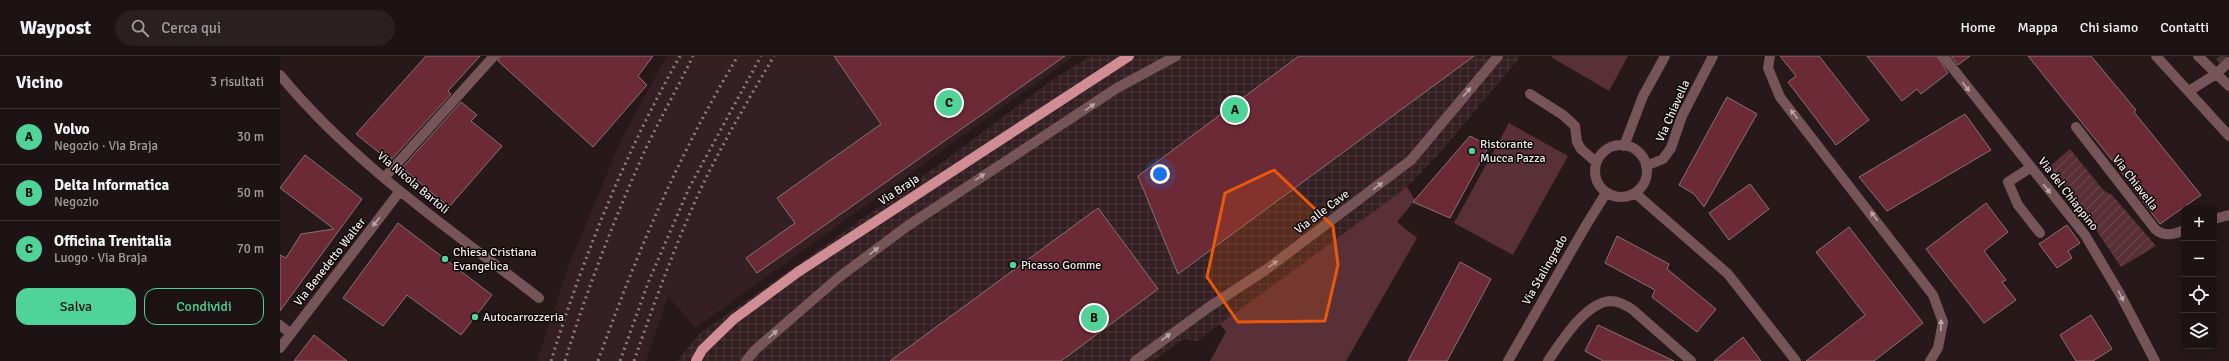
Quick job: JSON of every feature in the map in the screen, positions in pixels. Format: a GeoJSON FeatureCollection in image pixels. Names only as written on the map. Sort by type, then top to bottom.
{"type":"FeatureCollection","features":[{"type":"Feature","properties":{"kind":"main road","name":"Via Braja"},"geometry":{"type":"LineString","coordinates":[[696,361],[702,350],[734,319],[798,272],[1129,56]]}},
{"type":"Feature","properties":{"kind":"street"},"geometry":{"type":"LineString","coordinates":[[384,178],[494,56]]}},
{"type":"Feature","properties":{"kind":"street"},"geometry":{"type":"LineString","coordinates":[[746,361],[761,345],[838,278],[906,227],[1117,88],[1176,56]]}},
{"type":"Feature","properties":{"kind":"street","name":"Via alle Cave"},"geometry":{"type":"LineString","coordinates":[[1135,361],[1209,306],[1273,264],[1411,160],[1498,56]]}},
{"type":"Feature","properties":{"kind":"street"},"geometry":{"type":"LineString","coordinates":[[1624,146],[1642,96],[1665,56]]}},
{"type":"Feature","properties":{"kind":"street","name":"Via Chiavella"},"geometry":{"type":"LineString","coordinates":[[1646,166],[1663,159],[1671,148],[1682,116],[1713,56]]}},
{"type":"Feature","properties":{"kind":"street"},"geometry":{"type":"LineString","coordinates":[[1770,56],[1768,68],[1780,97],[1934,295],[1943,322],[1938,348],[1930,361]]}},
{"type":"Feature","properties":{"kind":"street","name":"Via del Chiappino"},"geometry":{"type":"LineString","coordinates":[[1943,56],[2030,168],[2085,235],[2120,294],[2155,361]]}},
{"type":"Feature","properties":{"kind":"street"},"geometry":{"type":"LineString","coordinates":[[2156,56],[2229,136]]}},
{"type":"Feature","properties":{"kind":"street"},"geometry":{"type":"LineString","coordinates":[[2198,56],[2229,86]]}},
{"type":"Feature","properties":{"kind":"street"},"geometry":{"type":"LineString","coordinates":[[2189,91],[2216,74],[2229,62]]}},
{"type":"Feature","properties":{"kind":"street","name":"Via Nicola Bartoli"},"geometry":{"type":"LineString","coordinates":[[280,75],[306,107],[400,192],[540,298]]}},
{"type":"Feature","properties":{"kind":"street"},"geometry":{"type":"LineString","coordinates":[[1530,94],[1563,115],[1575,126],[1577,142],[1581,149],[1596,162]]}},
{"type":"Feature","properties":{"kind":"street","name":"Via Chiavella"},"geometry":{"type":"LineString","coordinates":[[2076,127],[2137,208],[2155,229],[2165,234],[2176,234],[2181,232]]}},
{"type":"Feature","properties":{"kind":"street"},"geometry":{"type":"LineString","coordinates":[[1624,146],[1639,153],[1646,166],[1644,181],[1635,193],[1621,197],[1606,193],[1596,179],[1596,162],[1601,154],[1608,149],[1624,146]]}},
{"type":"Feature","properties":{"kind":"street"},"geometry":{"type":"LineString","coordinates":[[2030,168],[2008,182],[2018,205],[2040,233]]}},
{"type":"Feature","properties":{"kind":"street","name":"Via Benedetto Walter"},"geometry":{"type":"LineString","coordinates":[[280,348],[400,192]]}},
{"type":"Feature","properties":{"kind":"street","name":"Via Stalingrado"},"geometry":{"type":"LineString","coordinates":[[1508,361],[1606,193]]}},
{"type":"Feature","properties":{"kind":"street"},"geometry":{"type":"LineString","coordinates":[[1635,193],[1728,274],[1796,361]]}},
{"type":"Feature","properties":{"kind":"street"},"geometry":{"type":"LineString","coordinates":[[2217,219],[2229,215]]}},
{"type":"Feature","properties":{"kind":"street"},"geometry":{"type":"LineString","coordinates":[[1548,361],[1573,328],[1592,308],[1601,303],[1611,301],[1622,303],[1633,310],[1691,361]]}},
{"type":"Feature","properties":{"kind":"street"},"geometry":{"type":"LineString","coordinates":[[280,325],[291,334]]}},
{"type":"Feature","properties":{"kind":"highlighted area"},"geometry":{"type":"Polygon","coordinates":[[[1274,170],[1333,226],[1338,265],[1325,321],[1238,322],[1207,277],[1225,193],[1274,170]]]}},
{"type":"Feature","properties":{"kind":"shaded area"},"geometry":{"type":"Polygon","coordinates":[[[667,56],[1074,56],[695,328],[668,296],[646,361],[537,361],[568,267],[623,136],[667,56]]]}},
{"type":"Feature","properties":{"kind":"shaded area"},"geometry":{"type":"Polygon","coordinates":[[[1091,56],[1521,56],[1438,155],[1407,187],[1197,341],[1183,339],[1153,361],[677,361],[699,334],[947,159],[1055,78],[1091,56]]]}},
{"type":"Feature","properties":{"kind":"shaded area"},"geometry":{"type":"Polygon","coordinates":[[[1628,56],[1609,91],[1551,57],[1628,56]]]}},
{"type":"Feature","properties":{"kind":"shaded area"},"geometry":{"type":"Polygon","coordinates":[[[1509,123],[1568,156],[1513,255],[1454,223],[1509,123]]]}},
{"type":"Feature","properties":{"kind":"shaded area"},"geometry":{"type":"Polygon","coordinates":[[[2070,149],[2104,191],[2112,195],[2156,246],[2121,267],[2078,203],[2049,167],[2070,149]]]}},
{"type":"Feature","properties":{"kind":"shaded area"},"geometry":{"type":"Polygon","coordinates":[[[1407,187],[1415,200],[1397,222],[1417,238],[1346,361],[1210,361],[1226,332],[1220,324],[1407,187]]]}},
{"type":"Feature","properties":{"kind":"building"},"geometry":{"type":"Polygon","coordinates":[[[426,56],[480,56],[448,91],[451,94],[392,159],[389,156],[387,159],[356,134],[426,56]]]}},
{"type":"Feature","properties":{"kind":"building"},"geometry":{"type":"Polygon","coordinates":[[[500,56],[653,56],[638,76],[647,85],[593,147],[498,61],[500,56]]]}},
{"type":"Feature","properties":{"kind":"building"},"geometry":{"type":"Polygon","coordinates":[[[834,56],[1065,56],[757,273],[746,258],[795,223],[777,198],[881,124],[834,56]]]}},
{"type":"Feature","properties":{"kind":"building"},"geometry":{"type":"Polygon","coordinates":[[[1299,56],[1474,56],[1178,274],[1138,176],[1299,56]]]}},
{"type":"Feature","properties":{"kind":"building"},"geometry":{"type":"Polygon","coordinates":[[[1780,56],[1819,56],[1869,120],[1836,145],[1788,82],[1796,76],[1780,56]]]}},
{"type":"Feature","properties":{"kind":"building"},"geometry":{"type":"Polygon","coordinates":[[[1867,56],[1937,56],[1948,73],[1921,94],[1917,89],[1902,101],[1867,56]]]}},
{"type":"Feature","properties":{"kind":"building"},"geometry":{"type":"Polygon","coordinates":[[[1951,56],[1970,56],[1958,65],[1951,56]]]}},
{"type":"Feature","properties":{"kind":"building"},"geometry":{"type":"Polygon","coordinates":[[[2028,56],[2091,56],[2136,110],[2134,112],[2201,195],[2187,205],[2181,205],[2181,209],[2160,224],[2116,165],[2028,56]]]}},
{"type":"Feature","properties":{"kind":"building"},"geometry":{"type":"Polygon","coordinates":[[[1727,97],[1757,114],[1704,207],[1694,194],[1679,185],[1727,97]]]}},
{"type":"Feature","properties":{"kind":"building"},"geometry":{"type":"Polygon","coordinates":[[[461,102],[477,115],[471,121],[502,146],[449,207],[402,168],[461,102]]]}},
{"type":"Feature","properties":{"kind":"building"},"geometry":{"type":"Polygon","coordinates":[[[1965,114],[1991,150],[1887,211],[1859,177],[1965,114]]]}},
{"type":"Feature","properties":{"kind":"building"},"geometry":{"type":"Polygon","coordinates":[[[1470,136],[1489,146],[1450,218],[1413,202],[1470,136]]]}},
{"type":"Feature","properties":{"kind":"building"},"geometry":{"type":"Polygon","coordinates":[[[305,155],[362,199],[280,311],[280,255],[286,258],[301,234],[334,229],[280,188],[305,155]]]}},
{"type":"Feature","properties":{"kind":"building"},"geometry":{"type":"Polygon","coordinates":[[[1750,184],[1769,209],[1729,240],[1709,213],[1750,184]]]}},
{"type":"Feature","properties":{"kind":"building"},"geometry":{"type":"Polygon","coordinates":[[[1986,203],[2008,232],[1984,251],[2006,280],[2002,282],[2016,300],[1984,323],[1926,249],[1986,203]]]}},
{"type":"Feature","properties":{"kind":"building"},"geometry":{"type":"Polygon","coordinates":[[[1098,208],[1158,289],[1061,361],[890,361],[1098,208]]]}},
{"type":"Feature","properties":{"kind":"building"},"geometry":{"type":"Polygon","coordinates":[[[398,223],[492,295],[461,335],[407,295],[383,326],[343,298],[398,223]]]}},
{"type":"Feature","properties":{"kind":"building"},"geometry":{"type":"Polygon","coordinates":[[[2067,225],[2080,243],[2068,251],[2072,258],[2057,268],[2039,244],[2067,225]]]}},
{"type":"Feature","properties":{"kind":"building"},"geometry":{"type":"Polygon","coordinates":[[[1849,227],[1923,323],[1874,361],[1806,361],[1865,315],[1816,252],[1849,227]]]}},
{"type":"Feature","properties":{"kind":"building"},"geometry":{"type":"Polygon","coordinates":[[[1617,236],[1669,264],[1667,269],[1716,309],[1697,332],[1652,297],[1655,290],[1605,263],[1617,236]]]}},
{"type":"Feature","properties":{"kind":"building"},"geometry":{"type":"Polygon","coordinates":[[[1460,262],[1491,279],[1447,361],[1408,361],[1460,262]]]}},
{"type":"Feature","properties":{"kind":"building"},"geometry":{"type":"Polygon","coordinates":[[[2091,315],[2112,349],[2093,361],[2076,361],[2060,335],[2091,315]]]}},
{"type":"Feature","properties":{"kind":"building"},"geometry":{"type":"Polygon","coordinates":[[[1598,325],[1674,361],[1603,361],[1585,351],[1598,325]]]}},
{"type":"Feature","properties":{"kind":"building"},"geometry":{"type":"Polygon","coordinates":[[[314,335],[347,361],[294,361],[314,335]]]}},
{"type":"Feature","properties":{"kind":"building"},"geometry":{"type":"Polygon","coordinates":[[[1743,337],[1761,361],[1714,361],[1743,337]]]}},
{"type":"Feature","properties":{"kind":"tunnel"},"geometry":{"type":"LineString","coordinates":[[2220,56],[2229,67]]}},
{"type":"Feature","properties":{"kind":"railway"},"geometry":{"type":"LineString","coordinates":[[551,361],[577,282],[607,205],[641,130],[680,56]]}},
{"type":"Feature","properties":{"kind":"railway"},"geometry":{"type":"LineString","coordinates":[[565,361],[592,280],[623,200],[646,148],[693,56]]}},
{"type":"Feature","properties":{"kind":"railway"},"geometry":{"type":"LineString","coordinates":[[598,361],[643,243],[660,205],[697,130],[738,56]]}},
{"type":"Feature","properties":{"kind":"railway"},"geometry":{"type":"LineString","coordinates":[[620,361],[648,283],[689,188],[761,56]]}},
{"type":"Feature","properties":{"kind":"railway"},"geometry":{"type":"LineString","coordinates":[[634,361],[648,320],[697,197],[724,143],[774,56]]}},
{"type":"Feature","properties":{"kind":"place","name":"Officina Trenitalia"},"geometry":{"type":"Point","coordinates":[949,103]}},
{"type":"Feature","properties":{"kind":"place","name":"Volvo"},"geometry":{"type":"Point","coordinates":[1235,110]}},
{"type":"Feature","properties":{"kind":"place","name":"Ristorante Mucca Pazza"},"geometry":{"type":"Point","coordinates":[1472,151]}},
{"type":"Feature","properties":{"kind":"place","name":"Chiesa Cristiana Evangelica"},"geometry":{"type":"Point","coordinates":[445,259]}},
{"type":"Feature","properties":{"kind":"place","name":"Picasso Gomme"},"geometry":{"type":"Point","coordinates":[1013,265]}},
{"type":"Feature","properties":{"kind":"place","name":"Autocarrozzeria"},"geometry":{"type":"Point","coordinates":[475,317]}},
{"type":"Feature","properties":{"kind":"place","name":"Delta Informatica"},"geometry":{"type":"Point","coordinates":[1094,318]}}]}
